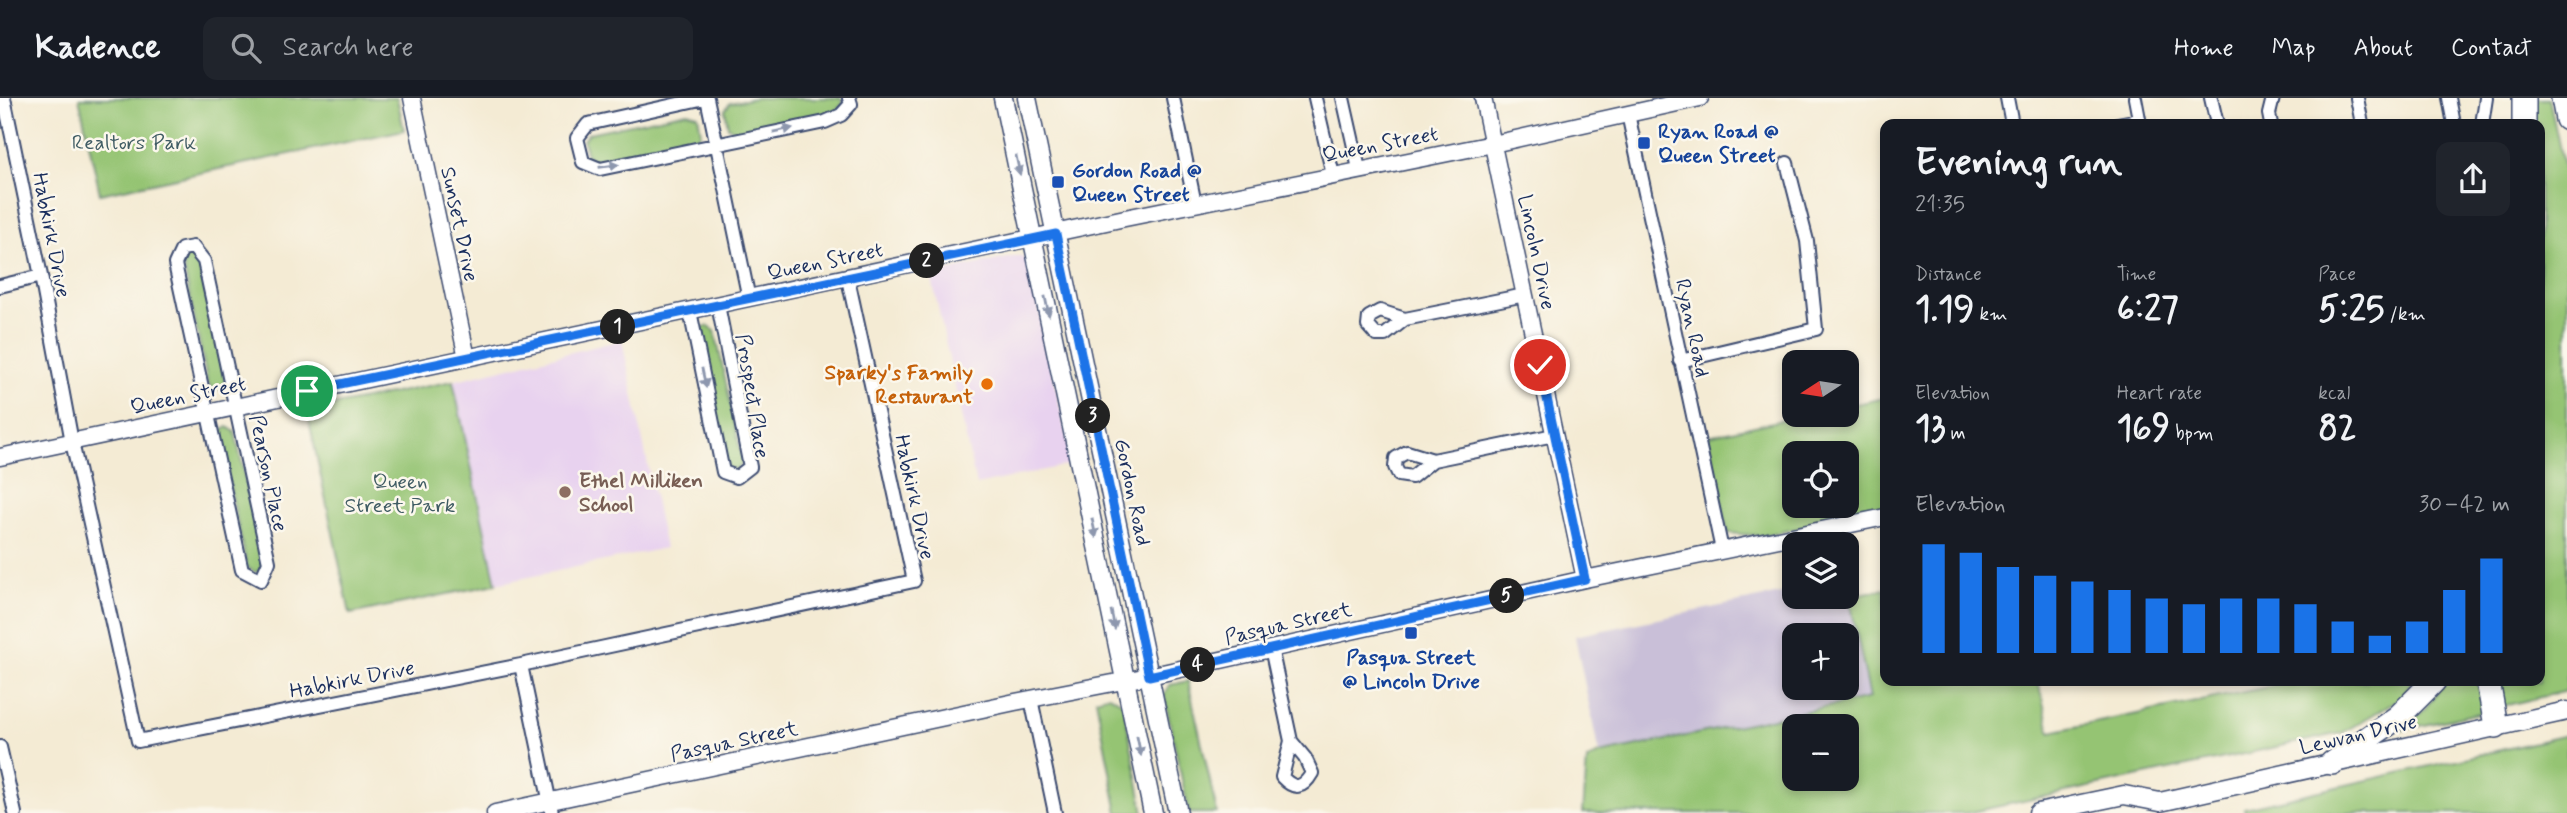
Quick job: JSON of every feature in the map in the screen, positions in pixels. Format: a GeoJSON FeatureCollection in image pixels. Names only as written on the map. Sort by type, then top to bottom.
{"type":"FeatureCollection","features":[{"type":"Feature","properties":{"kind":"highway"},"geometry":{"type":"LineString","coordinates":[[2524,98],[2524,119]]}},
{"type":"Feature","properties":{"kind":"highway"},"geometry":{"type":"LineString","coordinates":[[2563,98],[2567,119]]}},
{"type":"Feature","properties":{"kind":"highway"},"geometry":{"type":"LineString","coordinates":[[2332,763],[2398,717],[2429,686]]}},
{"type":"Feature","properties":{"kind":"highway"},"geometry":{"type":"LineString","coordinates":[[2489,686],[2496,726]]}},
{"type":"Feature","properties":{"kind":"main road"},"geometry":{"type":"LineString","coordinates":[[1003,98],[1153,813]]}},
{"type":"Feature","properties":{"kind":"main road","name":"Gordon Road"},"geometry":{"type":"LineString","coordinates":[[1027,98],[1178,813]]}},
{"type":"Feature","properties":{"kind":"main road","name":"Lewvan Drive"},"geometry":{"type":"LineString","coordinates":[[2038,813],[2124,794],[2153,807],[2332,763],[2567,711]]}},
{"type":"Feature","properties":{"kind":"main road"},"geometry":{"type":"LineString","coordinates":[[2070,813],[2124,794]]}},
{"type":"Feature","properties":{"kind":"street","name":"Habkirk Drive"},"geometry":{"type":"LineString","coordinates":[[4,98],[72,442],[138,741],[521,665],[914,581],[848,279]]}},
{"type":"Feature","properties":{"kind":"street","name":"Sunset Drive"},"geometry":{"type":"LineString","coordinates":[[412,98],[467,358]]}},
{"type":"Feature","properties":{"kind":"street"},"geometry":{"type":"LineString","coordinates":[[748,299],[716,143],[706,98],[588,124],[577,138],[583,162],[600,169],[716,143],[825,122],[842,115],[851,104],[849,98]]}},
{"type":"Feature","properties":{"kind":"street"},"geometry":{"type":"LineString","coordinates":[[1173,98],[1195,204]]}},
{"type":"Feature","properties":{"kind":"street"},"geometry":{"type":"LineString","coordinates":[[1315,98],[1333,175]]}},
{"type":"Feature","properties":{"kind":"street"},"geometry":{"type":"LineString","coordinates":[[1343,98],[1359,170]]}},
{"type":"Feature","properties":{"kind":"street","name":"Lincoln Drive"},"geometry":{"type":"LineString","coordinates":[[1483,98],[1585,579]]}},
{"type":"Feature","properties":{"kind":"street","name":"Queen Street"},"geometry":{"type":"LineString","coordinates":[[0,457],[1333,175],[1493,144],[1700,98]]}},
{"type":"Feature","properties":{"kind":"street"},"geometry":{"type":"LineString","coordinates":[[2007,98],[2011,119]]}},
{"type":"Feature","properties":{"kind":"street"},"geometry":{"type":"LineString","coordinates":[[2135,98],[2139,119]]}},
{"type":"Feature","properties":{"kind":"street"},"geometry":{"type":"LineString","coordinates":[[2211,98],[2216,119]]}},
{"type":"Feature","properties":{"kind":"street"},"geometry":{"type":"LineString","coordinates":[[2270,119],[2273,98]]}},
{"type":"Feature","properties":{"kind":"street"},"geometry":{"type":"LineString","coordinates":[[2357,98],[2361,119]]}},
{"type":"Feature","properties":{"kind":"street"},"geometry":{"type":"LineString","coordinates":[[2449,98],[2453,119]]}},
{"type":"Feature","properties":{"kind":"street"},"geometry":{"type":"LineString","coordinates":[[2483,119],[2486,98]]}},
{"type":"Feature","properties":{"kind":"street","name":"Ryan Road"},"geometry":{"type":"LineString","coordinates":[[1628,114],[1722,550]]}},
{"type":"Feature","properties":{"kind":"street"},"geometry":{"type":"LineString","coordinates":[[1680,361],[1816,330],[1807,241],[1787,163]]}},
{"type":"Feature","properties":{"kind":"street","name":"Pearson Place"},"geometry":{"type":"LineString","coordinates":[[193,247],[204,261],[235,406],[269,562],[261,580],[242,570],[175,264],[182,249],[193,247]]}},
{"type":"Feature","properties":{"kind":"street"},"geometry":{"type":"LineString","coordinates":[[0,286],[41,276]]}},
{"type":"Feature","properties":{"kind":"street"},"geometry":{"type":"LineString","coordinates":[[1405,319],[1525,295]]}},
{"type":"Feature","properties":{"kind":"street","name":"Prospect Place"},"geometry":{"type":"LineString","coordinates":[[690,311],[723,472],[737,477],[750,467],[718,305]]}},
{"type":"Feature","properties":{"kind":"street"},"geometry":{"type":"LineString","coordinates":[[1433,460],[1555,435]]}},
{"type":"Feature","properties":{"kind":"street","name":"Pasqua Street"},"geometry":{"type":"LineString","coordinates":[[495,813],[551,807],[1031,699],[1126,681],[1585,579],[1880,518]]}},
{"type":"Feature","properties":{"kind":"street"},"geometry":{"type":"LineString","coordinates":[[1271,648],[1291,741]]}},
{"type":"Feature","properties":{"kind":"street"},"geometry":{"type":"LineString","coordinates":[[521,665],[551,807]]}},
{"type":"Feature","properties":{"kind":"street"},"geometry":{"type":"LineString","coordinates":[[1031,699],[1055,813]]}},
{"type":"Feature","properties":{"kind":"street"},"geometry":{"type":"LineString","coordinates":[[0,747],[15,813]]}},
{"type":"Feature","properties":{"kind":"shaded area"},"geometry":{"type":"Polygon","coordinates":[[[1018,256],[1029,263],[1072,464],[976,485],[931,274],[1018,256]]]}},
{"type":"Feature","properties":{"kind":"shaded area","name":"Ethel Milliken School"},"geometry":{"type":"Polygon","coordinates":[[[622,340],[665,548],[496,584],[453,381],[622,340]]]}},
{"type":"Feature","properties":{"kind":"shaded area"},"geometry":{"type":"Polygon","coordinates":[[[1782,593],[1782,609],[1851,609],[1854,623],[1782,623],[1782,700],[1859,700],[1859,645],[1870,698],[1793,714],[1782,714],[1782,716],[1599,754],[1575,636],[1782,593]]]}},
{"type":"Feature","properties":{"kind":"green space","name":"Realtors Park"},"geometry":{"type":"Polygon","coordinates":[[[79,98],[397,98],[404,130],[100,194],[79,98]]]}},
{"type":"Feature","properties":{"kind":"green space"},"geometry":{"type":"Polygon","coordinates":[[[755,98],[841,98],[843,104],[835,112],[736,131],[728,127],[725,110],[730,103],[755,98]]]}},
{"type":"Feature","properties":{"kind":"green space"},"geometry":{"type":"Polygon","coordinates":[[[2530,98],[2549,98],[2567,183],[2567,691],[2503,706],[2497,686],[2545,686],[2545,119],[2531,119],[2530,98]]]}},
{"type":"Feature","properties":{"kind":"green space"},"geometry":{"type":"Polygon","coordinates":[[[687,112],[698,115],[701,133],[694,141],[594,160],[587,156],[583,140],[589,133],[687,112]]]}},
{"type":"Feature","properties":{"kind":"green space"},"geometry":{"type":"Polygon","coordinates":[[[187,253],[197,255],[225,381],[224,386],[215,390],[208,384],[182,259],[187,253]]]}},
{"type":"Feature","properties":{"kind":"green space"},"geometry":{"type":"Polygon","coordinates":[[[708,326],[715,331],[743,463],[737,470],[729,469],[725,465],[700,329],[708,326]]]}},
{"type":"Feature","properties":{"kind":"green space","name":"Queen Street Park"},"geometry":{"type":"Polygon","coordinates":[[[453,381],[496,584],[350,614],[307,411],[453,381]]]}},
{"type":"Feature","properties":{"kind":"green space"},"geometry":{"type":"Polygon","coordinates":[[[1880,399],[1880,511],[1859,515],[1859,441],[1782,441],[1782,518],[1847,518],[1762,536],[1728,533],[1708,436],[1782,420],[1782,427],[1859,427],[1859,403],[1880,399]]]}},
{"type":"Feature","properties":{"kind":"green space"},"geometry":{"type":"Polygon","coordinates":[[[228,427],[235,432],[263,563],[259,571],[254,572],[247,567],[219,436],[223,429],[228,427]]]}},
{"type":"Feature","properties":{"kind":"green space"},"geometry":{"type":"Polygon","coordinates":[[[1880,590],[1880,686],[2039,686],[2050,732],[2273,686],[2409,686],[2402,697],[2342,733],[1967,813],[1583,813],[1587,760],[1599,754],[1782,716],[1782,791],[1859,791],[1859,714],[1793,714],[1870,698],[1859,645],[1859,623],[1855,623],[1852,609],[1859,609],[1859,594],[1880,590]]]}},
{"type":"Feature","properties":{"kind":"green space"},"geometry":{"type":"Polygon","coordinates":[[[1188,681],[1217,813],[1189,813],[1164,695],[1170,685],[1188,681]]]}},
{"type":"Feature","properties":{"kind":"green space"},"geometry":{"type":"Polygon","coordinates":[[[2442,686],[2479,686],[2484,712],[2402,730],[2401,726],[2422,712],[2442,686]]]}},
{"type":"Feature","properties":{"kind":"green space"},"geometry":{"type":"Polygon","coordinates":[[[1109,695],[1123,703],[1144,813],[1118,813],[1096,699],[1109,695]]]}},
{"type":"Feature","properties":{"kind":"green space"},"geometry":{"type":"Polygon","coordinates":[[[2567,735],[2567,813],[2245,813],[2244,808],[2567,735]]]}},
{"type":"Feature","properties":{"kind":"place","name":"Ryan Road @ Queen Street"},"geometry":{"type":"Point","coordinates":[1644,143]}},
{"type":"Feature","properties":{"kind":"place","name":"Gordon Road @ Queen Street"},"geometry":{"type":"Point","coordinates":[1058,182]}},
{"type":"Feature","properties":{"kind":"place","name":"Sparky's Family Restaurant"},"geometry":{"type":"Point","coordinates":[987,384]}},
{"type":"Feature","properties":{"kind":"place","name":"Ethel Milliken School"},"geometry":{"type":"Point","coordinates":[565,492]}},
{"type":"Feature","properties":{"kind":"place","name":"Pasqua Street @ Lincoln Drive"},"geometry":{"type":"Point","coordinates":[1411,633]}},
{"type":"Feature","properties":{"kind":"route"},"geometry":{"type":"LineString","coordinates":[[307,391],[1056,234],[1149,676],[1585,579],[1540,365]]}}]}
